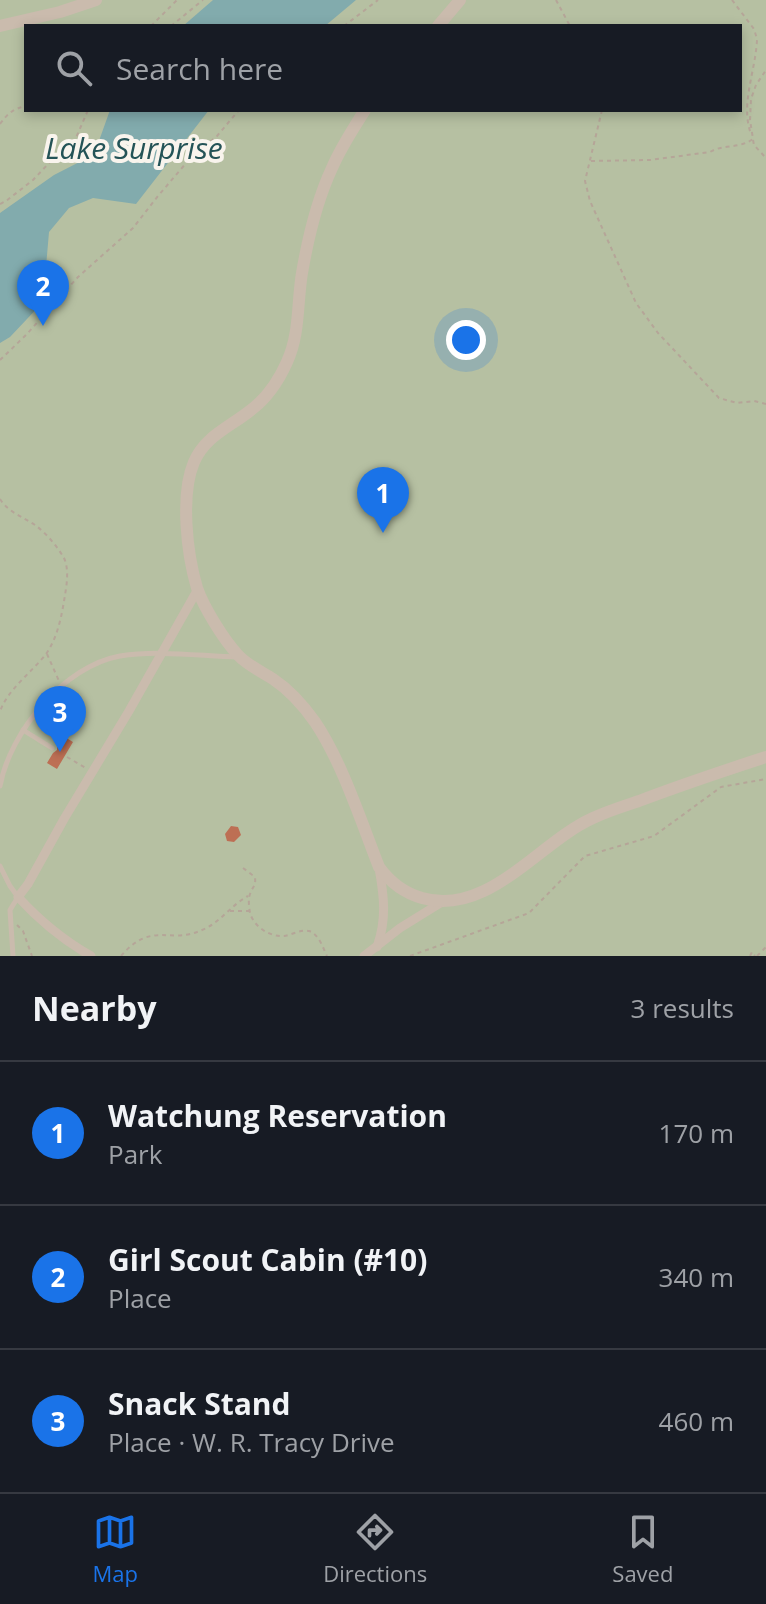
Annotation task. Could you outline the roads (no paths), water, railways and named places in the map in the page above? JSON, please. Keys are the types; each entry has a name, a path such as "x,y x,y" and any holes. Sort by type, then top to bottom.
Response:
{"street":[{"path":"0,26 96,0"},
{"path":"440,24 460,0"},
{"path":"364,112 331,170 318,207 303,269 296,331 288,361 264,398 204,445 193,465 187,491 187,520 198,589 210,615 239,657 301,702 325,738 350,793 379,867 384,895 384,916 377,947"},
{"path":"91,956 44,924 18,897 198,589"},
{"path":"364,956 400,928 442,902 468,897 495,885 553,842 592,818 766,757"},
{"path":"379,867 386,877 406,891 442,902"}],"lane":[{"path":"0,786 23,730 61,687 98,662 121,656 239,657"},
{"path":"23,730 52,748"},
{"path":"0,866 18,897 10,910 13,956"}],"water":[{"path":"213,0 356,0 327,24 185,24"},
{"name":"Lake Surprise","path":"109,112 207,112 136,204 93,198 69,208 49,232 43,302 10,337 0,343 0,213 54,175 97,153"}],"place":[{"name":"Girl Scout Cabin (#10)","path":"43,326"},
{"name":"Watchung Reservation","path":"383,533"},
{"name":"Snack Stand","path":"60,752"}]}
